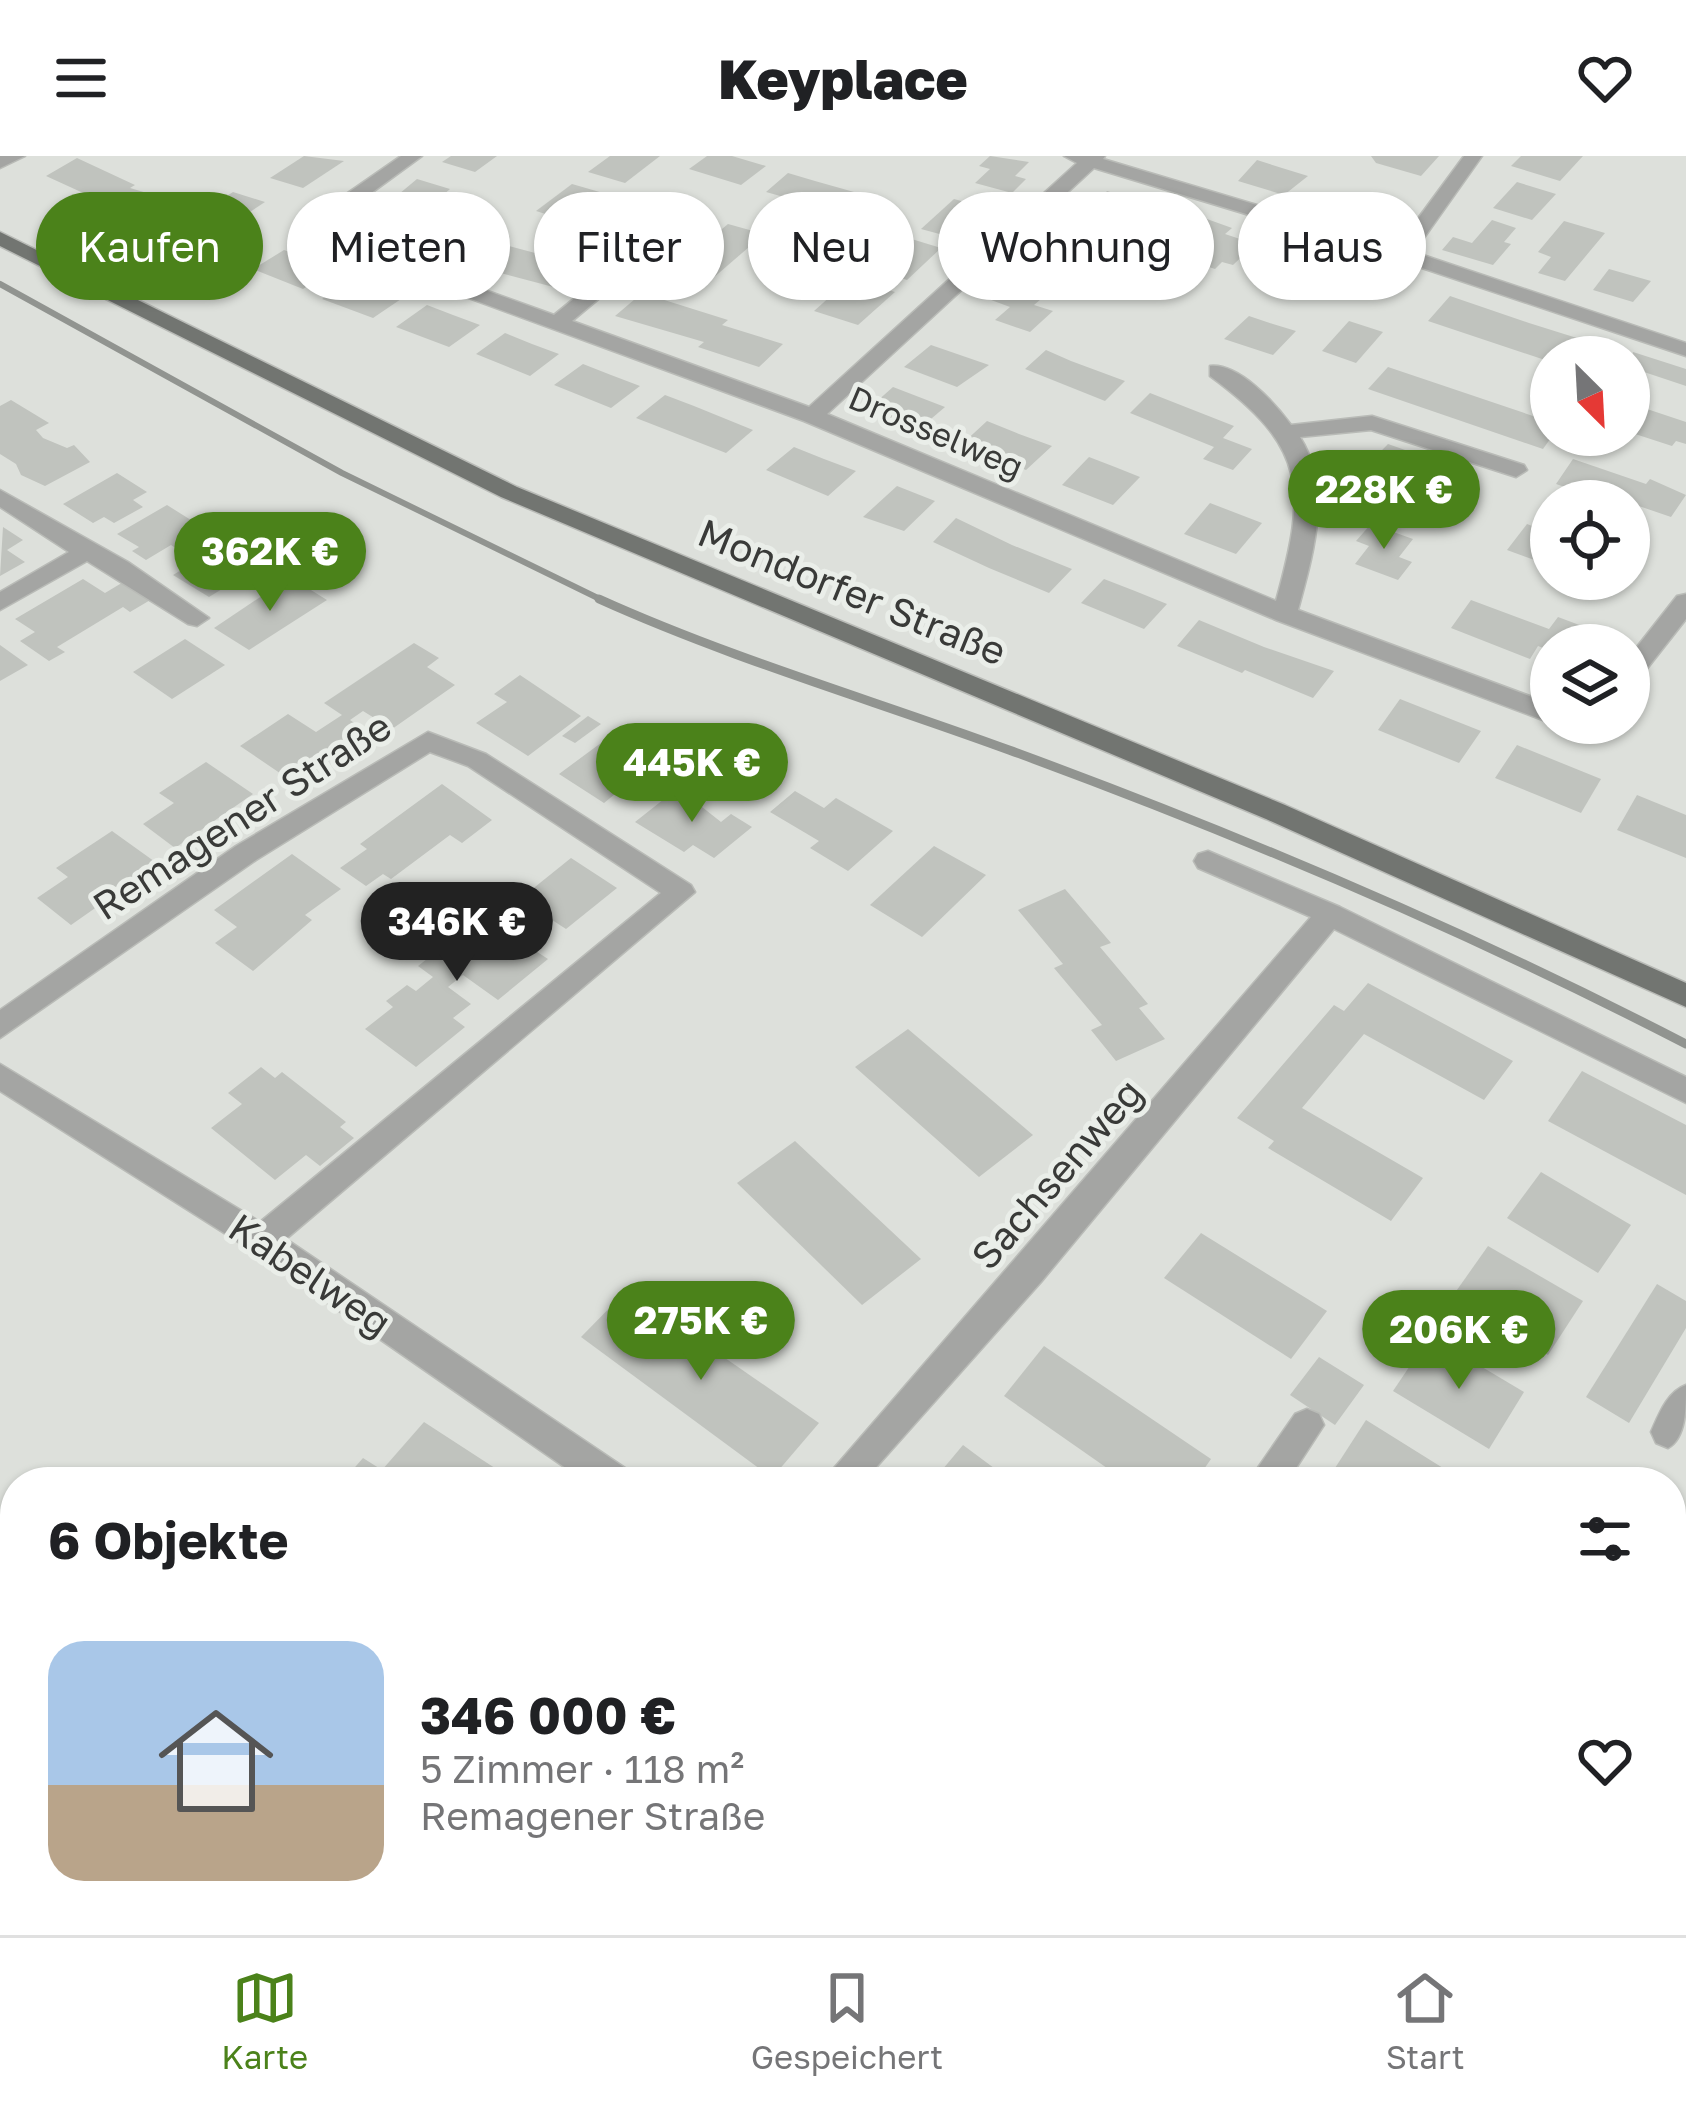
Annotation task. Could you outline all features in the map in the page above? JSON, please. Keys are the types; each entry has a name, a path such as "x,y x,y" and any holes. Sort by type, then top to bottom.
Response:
{"main road":[{"name":"Mondorfer Straße","path":"0,238 265,379 486,482 1405,864 1686,996"}],"street":[{"path":"0,162 16,156"},
{"name":"Drosselweg","path":"413,156 313,226 334,242 812,416 1285,614 1530,706"},
{"path":"1426,222 1473,156"},
{"path":"812,416 1087,158 1238,204"},
{"path":"1426,263 1686,350"},
{"path":"556,324 585,300"},
{"path":"1218,371 1256,395 1306,466 1307,535 1285,614"},
{"path":"1284,432 1372,423 1516,470"},
{"path":"0,497 197,618"},
{"path":"0,602 86,552"},
{"path":"1650,647 1686,602"},
{"name":"Remagener Straße","path":"0,1026 246,853 428,741 477,760 681,892 262,1240"},
{"path":"1208,861 1330,914 1686,1091"},
{"name":"Sachsenweg","path":"854,1467 1029,1272 1330,914"},
{"name":"Kabelweg","path":"0,1076 262,1240 593,1467"},
{"path":"1667,1432 1686,1401"},
{"path":"1277,1467 1307,1425"}],"building":[{"path":"304,156 344,161 303,188 270,178"},
{"path":"451,156 497,156 475,172 442,162"},
{"path":"610,156 660,156 625,183 588,172"},
{"path":"707,156 732,156 766,166 741,185 689,169"},
{"path":"990,156 1029,162 1015,176 1026,179 1013,192 975,183 990,169 979,166"},
{"path":"1371,156 1439,156 1421,176 1376,163"},
{"path":"1521,156 1583,156 1560,181 1511,166"},
{"path":"77,158 144,192 81,192 46,176"},
{"path":"1257,160 1308,176 1288,192 1238,181"},
{"path":"788,173 854,192 766,192"},
{"path":"417,179 450,189 447,192 401,192"},
{"path":"1517,182 1556,194 1532,220 1493,208"},
{"path":"572,184 600,192 561,192"},
{"path":"938,214 938,234 921,229"},
{"path":"1492,220 1516,228 1504,242 1511,244 1493,265 1442,250 1453,237 1472,243"},
{"path":"1564,221 1605,233 1565,281 1538,273 1551,257 1538,252"},
{"path":"1214,222 1232,228 1225,234 1238,238 1238,260 1233,265 1222,262 1215,269"},
{"path":"728,224 748,230 748,248 724,269 724,227"},
{"path":"914,240 938,251 914,273"},
{"path":"510,246 534,253 534,282 510,276"},
{"path":"287,251 287,283 263,273 263,263"},
{"path":"1609,269 1651,281 1633,302 1593,290"},
{"path":"1450,296 1570,336 1530,336 1530,355 1428,321"},
{"path":"325,300 400,300 373,318"},
{"path":"634,300 664,300 783,344 759,367 698,347 704,342 615,316"},
{"path":"826,300 886,300 858,325 814,311"},
{"path":"991,300 1040,300 1034,305 1053,311 1030,332 995,320 1010,307"},
{"path":"427,305 480,325 449,347 396,327"},
{"path":"1249,316 1296,331 1273,355 1224,339"},
{"path":"1349,321 1383,332 1356,363 1322,351"},
{"path":"505,333 559,354 530,376 476,354"},
{"path":"931,345 989,365 957,387 904,367"},
{"path":"1046,350 1125,381 1105,401 1025,369"},
{"path":"1650,357 1686,369 1686,386 1650,374"},
{"path":"583,364 640,386 611,408 554,385"},
{"path":"1388,367 1530,415 1530,445 1368,389"},
{"path":"893,387 945,407 918,430 866,411"},
{"path":"1150,393 1234,426 1223,438 1252,449 1233,470 1203,459 1214,447 1130,413"},
{"path":"665,395 753,430 726,453 636,418"},
{"path":"11,400 49,423 36,430 43,438 67,448 74,445 90,462 45,486 21,475 16,464 0,454 0,406"},
{"path":"1650,410 1686,422 1686,444 1676,441 1672,446 1650,439"},
{"path":"987,421 1052,446 1026,470 961,445"},
{"path":"1388,444 1428,458 1402,491 1397,489 1383,506 1342,491"},
{"path":"794,447 856,471 828,496 766,470"},
{"path":"1089,457 1140,477 1113,505 1062,485"},
{"path":"1573,459 1634,480 1559,480"},
{"path":"117,473 147,492 133,500 143,507 114,523 104,517 93,523 63,504"},
{"path":"1650,479 1686,495 1671,517 1650,510"},
{"path":"897,486 935,501 904,531 863,517"},
{"path":"1210,503 1262,523 1236,554 1184,534"},
{"path":"167,505 202,527 210,522 251,546 237,554 258,567 209,597 173,575 196,561 171,545 146,560 132,551 139,547 117,534"},
{"path":"956,518 1072,569 1049,593 933,542"},
{"path":"1371,524 1413,539 1399,557 1412,562 1398,580 1355,564 1369,546 1356,541"},
{"path":"1527,524 1530,525 1530,558 1507,550"},
{"path":"3,527 23,540 7,550 25,562 0,576"},
{"path":"290,577 327,600 249,650 214,628"},
{"path":"83,579 105,593 125,581 152,599 130,612 123,607 57,647 65,652 49,661 20,641 35,632 15,619"},
{"path":"1104,579 1167,604 1144,629 1081,603"},
{"path":"1471,600 1536,624 1530,624 1530,659 1451,628"},
{"path":"1199,620 1334,671 1313,698 1245,670 1242,673 1177,646"},
{"path":"185,639 225,665 172,699 133,672"},
{"path":"414,643 439,658 427,667 455,685 392,729 363,711 350,720 369,733 296,784 240,746 288,714 316,732 342,715 324,703"},
{"path":"0,645 28,665 0,681"},
{"path":"520,675 581,716 528,756 476,723 507,702 494,694"},
{"path":"1400,699 1481,731 1459,763 1378,730"},
{"path":"588,716 601,724 575,743 562,736"},
{"path":"605,740 650,767 660,759 676,769 637,799 621,789 604,803 559,774"},
{"path":"1517,745 1601,779 1581,813 1495,778"},
{"path":"206,762 253,794 175,848 143,824 174,803 159,793"},
{"path":"442,784 492,820 462,843 450,835 391,879 383,874 366,886 340,868 367,849 360,844"},
{"path":"678,788 721,822 731,814 752,827 714,858 693,845 684,852 635,822"},
{"path":"795,791 824,808 836,798 893,831 848,871 810,848 819,841 770,812"},
{"path":"1637,795 1686,815 1686,858 1617,830"},
{"path":"112,831 158,864 71,925 37,898 68,877 56,868"},
{"path":"934,846 986,875 922,937 870,905"},
{"path":"292,854 341,889 305,915 312,920 253,971 215,943 237,927 214,910"},
{"path":"571,858 617,888 566,929 520,899"},
{"path":"1065,889 1111,943 1100,947 1148,1004 1139,1008 1165,1039 1116,1061 1091,1030 1102,1025 1054,968 1063,964 1018,910"},
{"path":"497,904 536,930 522,942 548,959 498,1000 463,975 448,987 471,1004 453,1018 465,1027 416,1067 365,1029 393,1007 386,1001 407,985 416,991 433,977 418,966"},
{"path":"1368,983 1513,1061 1484,1100 1364,1034 1302,1108 1423,1178 1391,1221 1268,1148 1274,1141 1237,1118 1334,1005 1344,1011"},
{"path":"908,1029 1033,1135 979,1177 855,1067"},
{"path":"261,1067 275,1078 282,1072 346,1122 340,1127 354,1138 320,1166 306,1155 275,1180 211,1128 242,1104 228,1093"},
{"path":"1582,1071 1686,1125 1686,1195 1548,1121"},
{"path":"795,1141 921,1259 862,1305 737,1183"},
{"path":"1541,1172 1631,1225 1598,1273 1507,1218"},
{"path":"1201,1233 1327,1311 1291,1359 1164,1278"},
{"path":"1488,1246 1583,1301 1548,1355 1452,1297"},
{"path":"1657,1284 1686,1301 1686,1328 1629,1423 1586,1397"},
{"path":"627,1290 819,1423 781,1467 757,1467 581,1337"},
{"path":"1430,1336 1524,1392 1489,1449 1393,1391"},
{"path":"1044,1346 1211,1459 1205,1467 1106,1467 1004,1396"},
{"path":"1319,1357 1364,1385 1335,1425 1290,1395"},
{"path":"1366,1420 1441,1467 1336,1467"},
{"path":"424,1422 493,1467 385,1467"},
{"path":"963,1445 993,1467 945,1467"},
{"path":"363,1458 377,1467 355,1467"}],"railway":[{"path":"0,284 342,473 605,601"},
{"path":"599,599 605,601"},
{"path":"605,601 700,641 1182,816 1437,924 1686,1044"}]}
